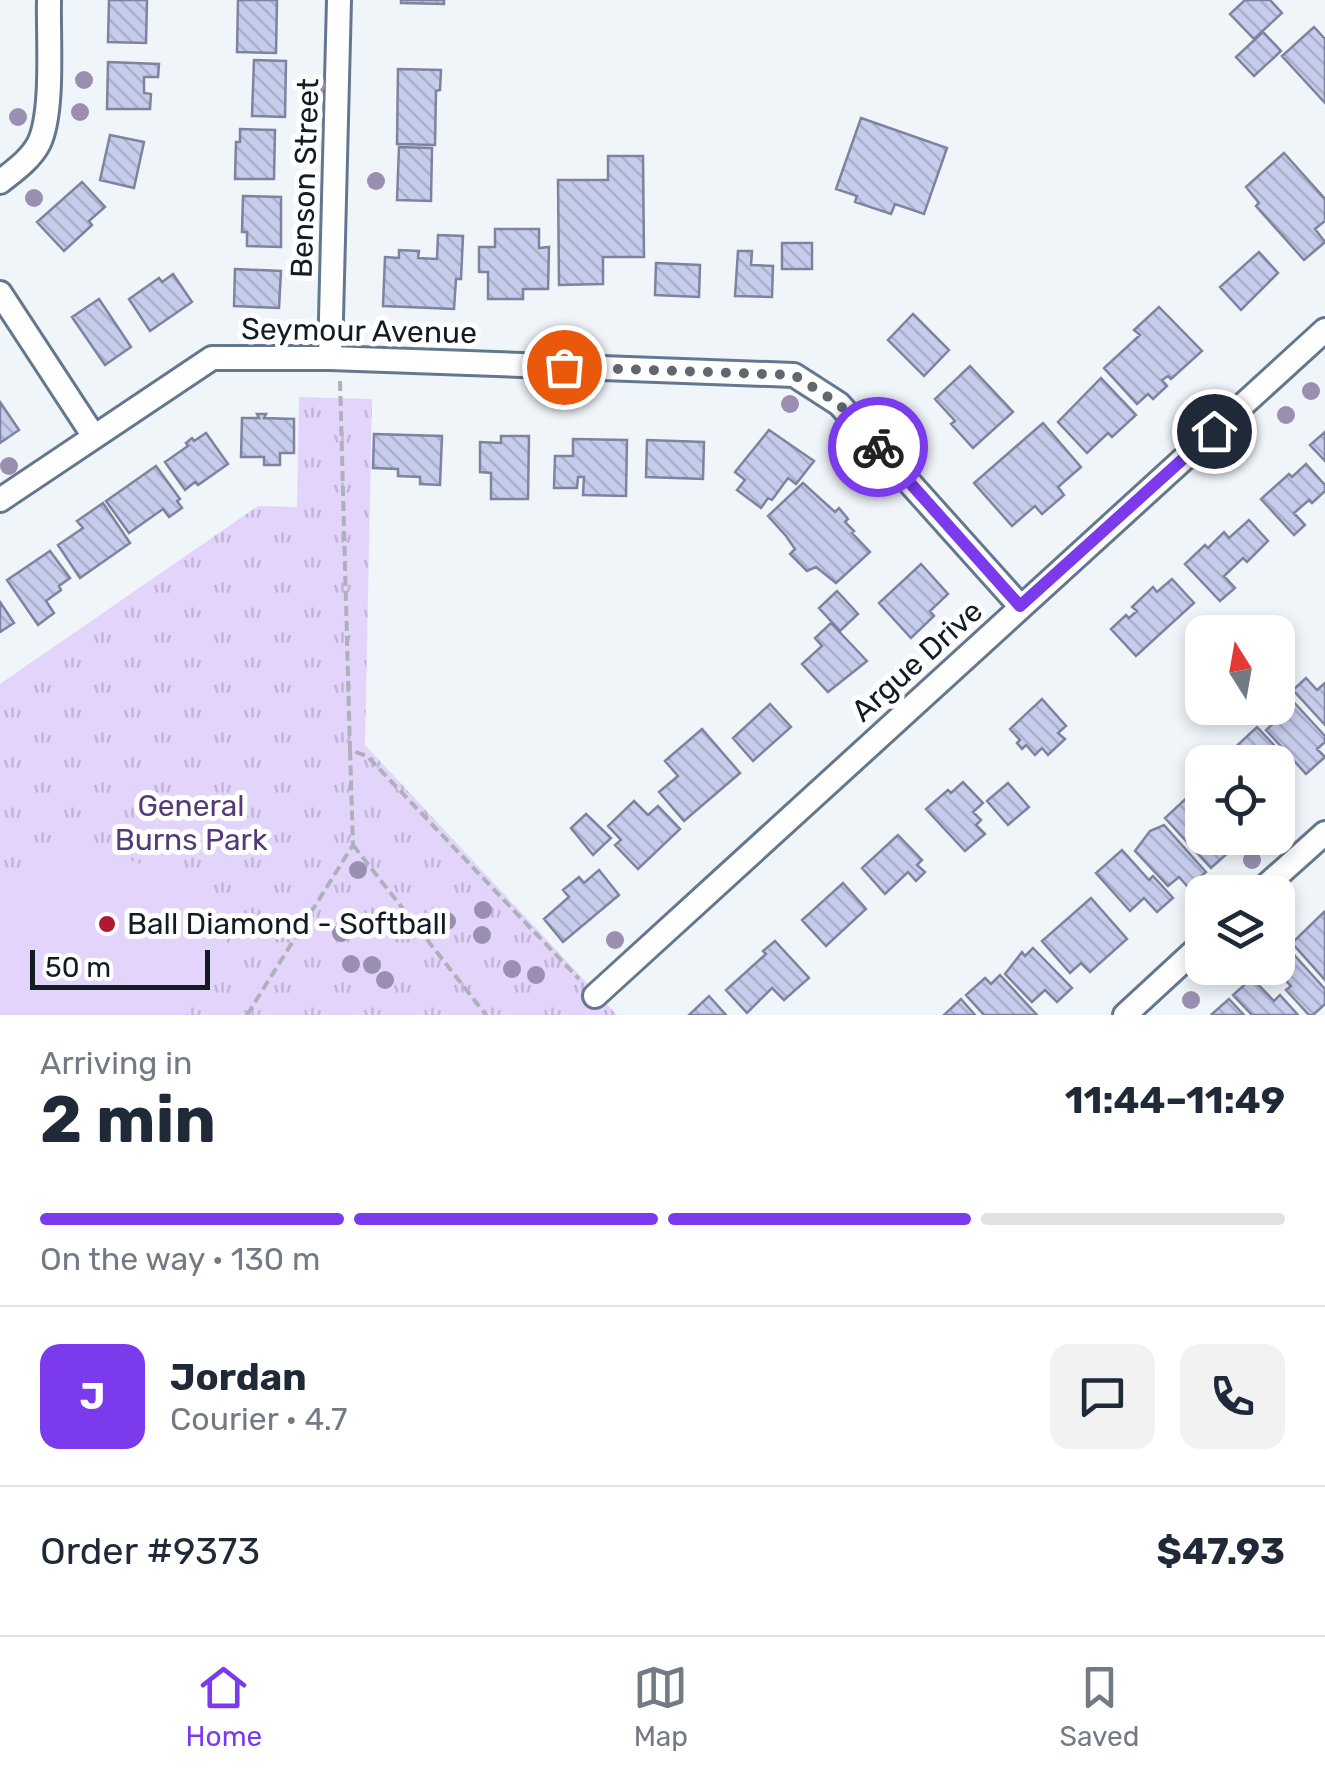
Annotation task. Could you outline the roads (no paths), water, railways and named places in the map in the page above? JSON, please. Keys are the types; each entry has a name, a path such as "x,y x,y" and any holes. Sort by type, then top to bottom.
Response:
{"street":[{"path":"0,182 38,144 46,119 49,0"},
{"name":"Benson Street","path":"330,358 339,0"},
{"path":"0,293 94,435"},
{"name":"Argue Drive","path":"595,996 1325,330"},
{"name":"Seymour Avenue","path":"0,500 212,358 330,358 794,375 839,404 1020,606"},
{"path":"1278,875 1325,833"},
{"path":"1125,1015 1185,960"}],"place":[{"name":"Ball Diamond - Softball","path":"107,924"}],"park label":[{"name":"General Burns Park","path":"191,823"}]}
